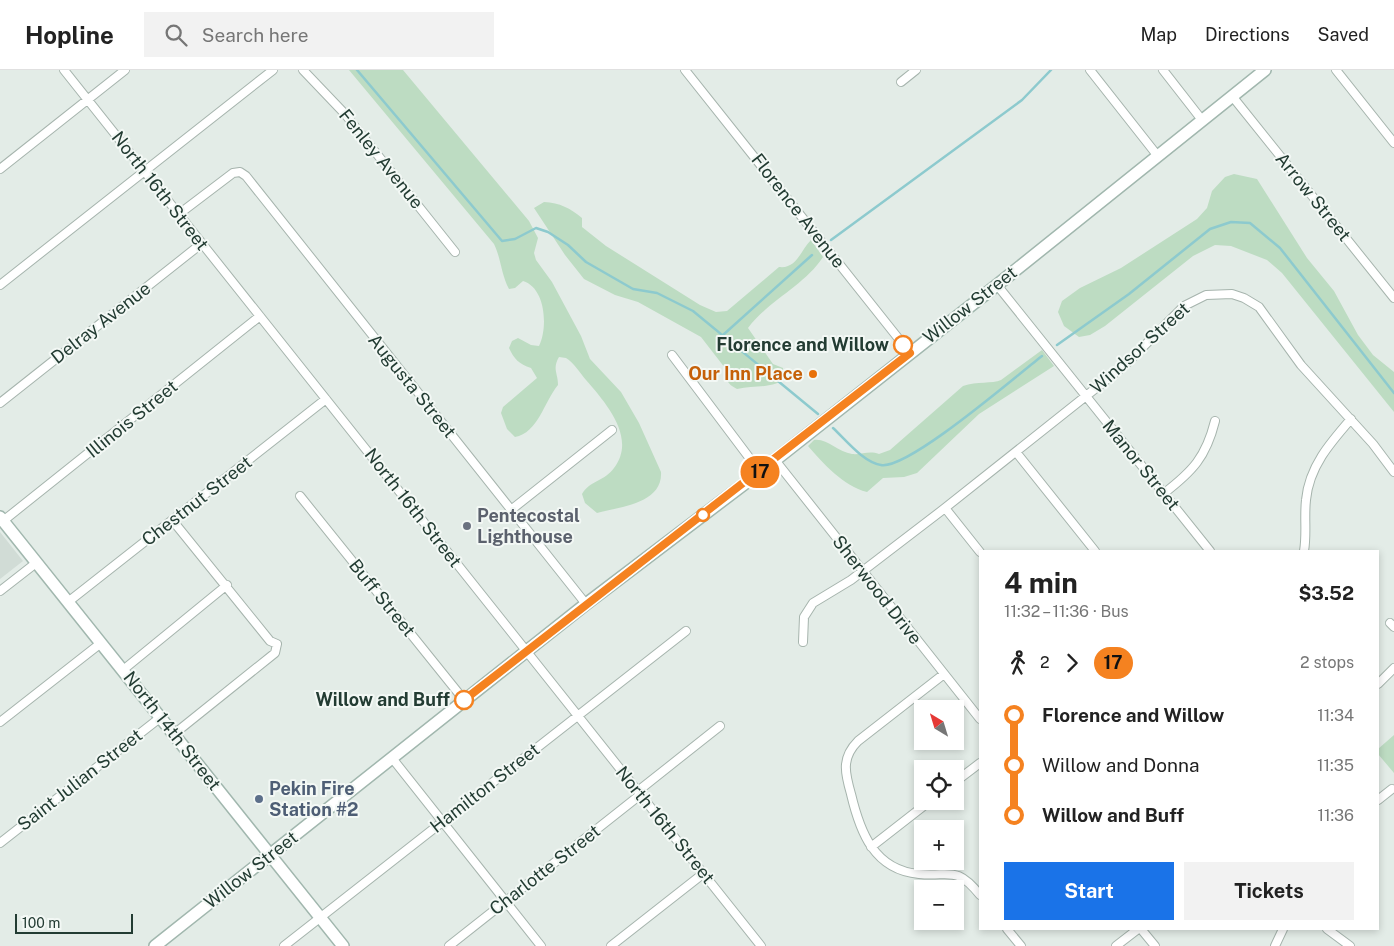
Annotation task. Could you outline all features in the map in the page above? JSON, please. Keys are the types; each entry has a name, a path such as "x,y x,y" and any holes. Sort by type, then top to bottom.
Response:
{"street":[{"name":"North 16th Street","path":"64,70 761,946"},
{"path":"0,169 125,70"},
{"path":"0,285 273,70"},
{"name":"Fenley Avenue","path":"303,70 341,108 455,252"},
{"name":"Florence Avenue","path":"685,70 910,353"},
{"path":"901,82 916,70"},
{"path":"1090,70 1157,155"},
{"path":"1163,70 1202,120"},
{"name":"Willow Street","path":"155,946 526,651 760,472 997,285 1265,70"},
{"path":"1336,70 1394,143"},
{"name":"Arrow Street","path":"1232,96 1394,298"},
{"name":"Augusta Street","path":"179,214 236,171 246,176 586,604"},
{"name":"Delray Avenue","path":"0,403 202,244"},
{"name":"Manor Street","path":"997,285 1209,550"},
{"name":"Windsor Street","path":"803,642 804,617 810,606 863,571 945,508 1139,354 1188,304 1206,295 1225,293 1244,298 1263,311 1301,365 1373,444 1394,472"},
{"name":"Illinois Street","path":"2,519 260,316"},
{"path":"672,355 760,472"},
{"name":"Chestnut Street","path":"68,602 173,521 326,398"},
{"path":"1304,550 1306,499 1309,483 1323,452 1351,419"},
{"path":"1164,494 1191,471 1204,454 1215,420"},
{"path":"511,510 612,430"},
{"path":"1016,452 1094,550"},
{"name":"Sherwood Drive","path":"775,460 979,718"},
{"name":"Buff Street","path":"300,496 464,700"},
{"path":"945,508 979,551"},
{"name":"North 14th Street","path":"2,519 343,946"},
{"path":"173,521 227,585 270,641 277,644 275,653 174,734"},
{"path":"0,591 36,563"},
{"path":"123,670 227,585"},
{"name":"Hamilton Street","path":"284,946 686,631"},
{"path":"0,722 102,643"},
{"path":"1379,683 1394,668"},
{"path":"944,674 858,741 847,756 845,770 859,824 871,847 881,860 893,867 919,874 952,874 966,880 979,894"},
{"name":"Saint Julian Street","path":"0,843 161,717"},
{"name":"Charlotte Street","path":"449,946 720,726"},
{"path":"392,758 541,946"},
{"path":"964,775 979,764"},
{"path":"1379,799 1392,789"},
{"path":"871,847 918,810"},
{"path":"611,946 704,873"},
{"path":"1008,930 1021,946"},
{"path":"1116,946 1139,930"},
{"path":"1141,930 1155,946"},
{"path":"1276,946 1284,930"},
{"path":"1328,930 1350,946"}],"shaded area":[{"path":"0,532 23,561 0,579"}],"green space":[{"path":"349,70 403,70 529,221 538,238 534,253 536,260 552,282 581,336 590,359 621,392 639,423 661,472 660,483 655,491 647,497 627,506 597,513 585,503 582,494 585,490 606,476 614,468 620,457 621,433 610,410 602,399 577,368 566,358 559,357 557,361 558,385 535,423 529,430 515,437 507,429 501,413 503,407 537,378 531,368 523,365 515,358 509,348 512,341 518,338 531,345 539,346 544,329 541,300 531,285 523,281 515,288 509,289 494,244"},
{"path":"1234,174 1257,179 1307,258 1334,291 1358,335 1373,355 1394,372 1394,412 1282,273 1267,260 1231,246 1215,245 1193,256 1105,326 1090,335 1079,337 1064,326 1058,312 1062,301 1080,288 1121,268 1197,219 1207,208 1212,191 1225,177"},
{"path":"544,202 560,205 573,211 582,218 582,227 606,246 700,305 716,312 727,311 779,267 785,267 794,262 811,240 823,257 806,276 766,309 748,328 773,364 783,368 783,380 767,386 737,389 729,383 726,378 725,368 701,337 638,302 615,295 584,279 565,255 534,208"},
{"path":"1042,350 1054,366 979,414 917,473 904,477 883,478 867,492 842,480 808,446 814,440 819,440 852,454 872,452 879,454 890,450 963,386 1001,380"},
{"path":"1394,735 1394,773 1379,755 1379,748"}],"waterway":[{"path":"357,70 502,241 515,239 536,228 548,232 568,245 586,262 633,289 657,293 693,311 818,414"},
{"path":"831,240 1022,100 1051,70"},
{"path":"1057,345 1129,294 1210,229 1231,222 1250,223 1280,248 1394,393"},
{"path":"723,335 812,255"},
{"path":"833,428 868,460 881,465 895,463 914,453 962,420 1042,356"}],"bus line":[{"name":"17","path":"464,700 775,460 910,353 903,345"}],"place":[{"name":"Florence and Willow","path":"903,345"},
{"name":"Our Inn Place","path":"813,374"},
{"name":"Pentecostal Lighthouse","path":"467,526"},
{"name":"Willow and Buff","path":"464,700"},
{"name":"Pekin Fire Station #2","path":"259,799"}]}
